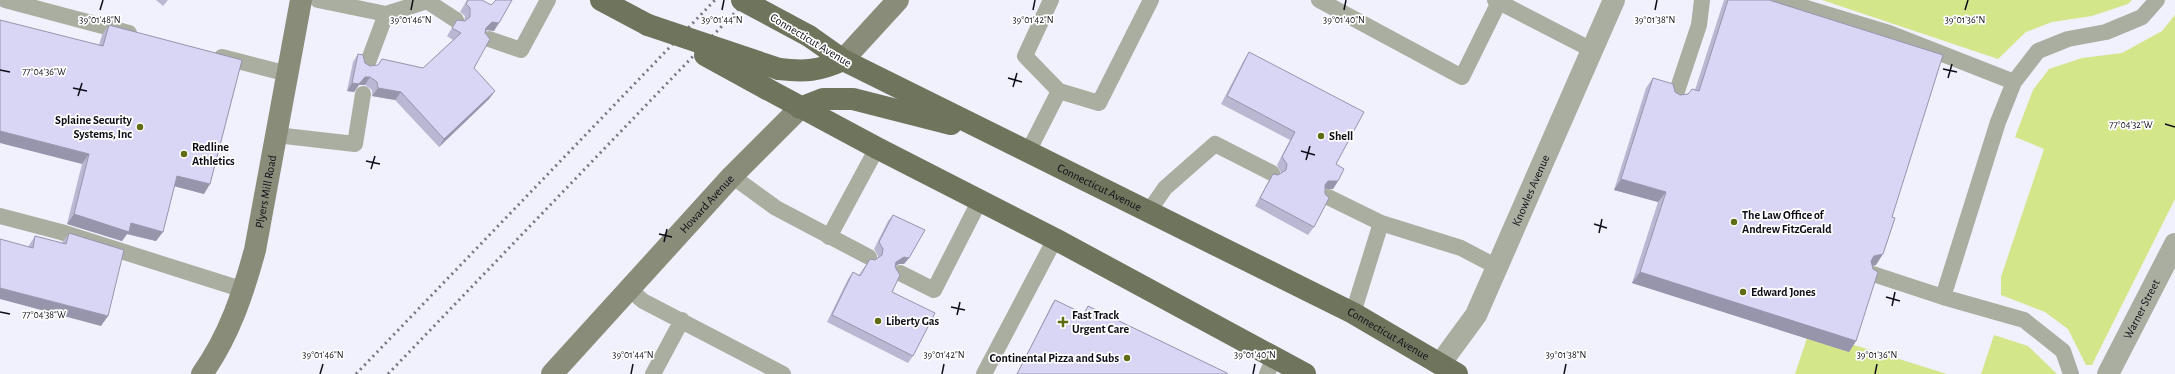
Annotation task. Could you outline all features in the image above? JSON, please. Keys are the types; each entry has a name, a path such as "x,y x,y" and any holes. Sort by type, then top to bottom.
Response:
{"main road":[{"name":"Connecticut Avenue","path":"742,0 809,36 843,60 1353,313 1444,371"},
{"path":"606,3 767,88 800,108 1055,239 1271,366 1305,374"},
{"path":"648,25 779,69 802,72 824,69 843,60"},
{"path":"800,108 823,99 853,99 991,134"}],"street":[{"name":"Plyers Mill Road","path":"202,374 231,325 244,290 255,250 301,0"},
{"path":"843,60 898,0"},
{"name":"Knowles Avenue","path":"1444,371 1476,315 1614,0"},
{"name":"Howard Avenue","path":"552,374 732,176 800,108"},
{"name":"Warner Street","path":"2108,374 2175,244"}],"lane":[{"path":"5,0 142,36"},
{"path":"318,0 386,14 427,0 456,20"},
{"path":"489,39 522,50 548,0"},
{"path":"1051,0 1025,56 1059,92 1099,103 1151,0"},
{"path":"1319,0 1462,77 1497,1 1592,50"},
{"path":"1675,97 1699,25 1702,0"},
{"path":"1780,0 1889,33 2014,82"},
{"path":"1943,297 1998,122 2014,82 2038,51 2068,39 2106,32 2142,17 2157,0"},
{"path":"367,65 386,14"},
{"path":"204,52 288,74"},
{"path":"1028,152 1059,92"},
{"path":"276,135 355,144 363,94"},
{"path":"1149,211 1165,188 1215,144 1272,174"},
{"path":"829,237 877,148"},
{"path":"732,176 776,208 869,257"},
{"path":"1328,197 1381,223 1461,248 1496,267"},
{"path":"900,273 934,290 980,200"},
{"path":"0,216 61,232 244,290"},
{"path":"1353,313 1381,223"},
{"path":"984,374 1055,239"},
{"path":"1873,274 1943,297 2024,320 2063,351 2071,374"},
{"path":"629,289 643,301 784,374"},
{"path":"653,374 682,320"}],"green space":[{"path":"1822,0 2132,0 2128,4 2092,16 2052,22 2026,32 1998,59"},
{"path":"2175,15 2175,199 2092,365 2086,365 2068,329 2045,312 2001,295 2001,277 2044,149 2015,137 2033,90 2049,69 2082,58 2122,53 2162,31"},
{"path":"1994,335 2028,346 2057,374 1981,374"},
{"path":"1807,338 1851,344 1947,374 1795,374"}],"building":[{"path":"468,0 482,0 491,5 496,0 512,0 499,23 492,22 486,28 485,33 490,39 474,68 495,91 444,139 401,92 378,88 377,82 370,77 365,77 359,84 352,83 358,54 363,55 365,63 370,66 378,65 382,59 423,68 461,33 452,28 457,20 465,21 470,17 470,8 466,4"},
{"path":"1728,0 1769,0 1943,55 1892,217 1895,218 1883,254 1874,256 1871,261 1873,269 1878,272 1856,341 1640,272 1666,192 1621,179 1653,78 1673,84 1675,92 1680,95 1688,94 1692,89 1699,91"},
{"path":"0,20 103,46 109,25 242,60 210,184 177,176 163,232 131,223 129,232 74,214 89,154 0,131"},
{"path":"1249,52 1364,112 1336,164 1344,169 1338,181 1328,181 1325,185 1325,194 1329,198 1314,227 1260,198 1273,174 1278,175 1286,170 1287,164 1282,157 1295,132 1227,96"},
{"path":"893,215 925,230 909,258 904,257 896,262 895,267 900,275 892,292 935,313 913,356 832,315 853,272 860,276 870,259 875,260 882,255 883,249 879,242"},
{"path":"69,233 124,250 108,316 0,288 0,239 33,248 35,236 66,244"},
{"path":"1055,300 1084,314 1088,306 1228,374 1017,374"}],"railway":[{"path":"356,374 715,0"},
{"path":"388,374 747,0"}],"place":[{"name":"Splaine Security Systems, Inc","path":"140,127"},
{"name":"Shell","path":"1321,136"},
{"name":"Redline Athletics","path":"184,154"},
{"name":"The Law Office of Andrew FitzGerald","path":"1734,222"},
{"name":"Edward Jones","path":"1743,292"},
{"name":"Liberty Gas","path":"878,321"},
{"name":"Fast Track Urgent Care","path":"1063,322"},
{"name":"Continental Pizza and Subs","path":"1127,358"}]}
